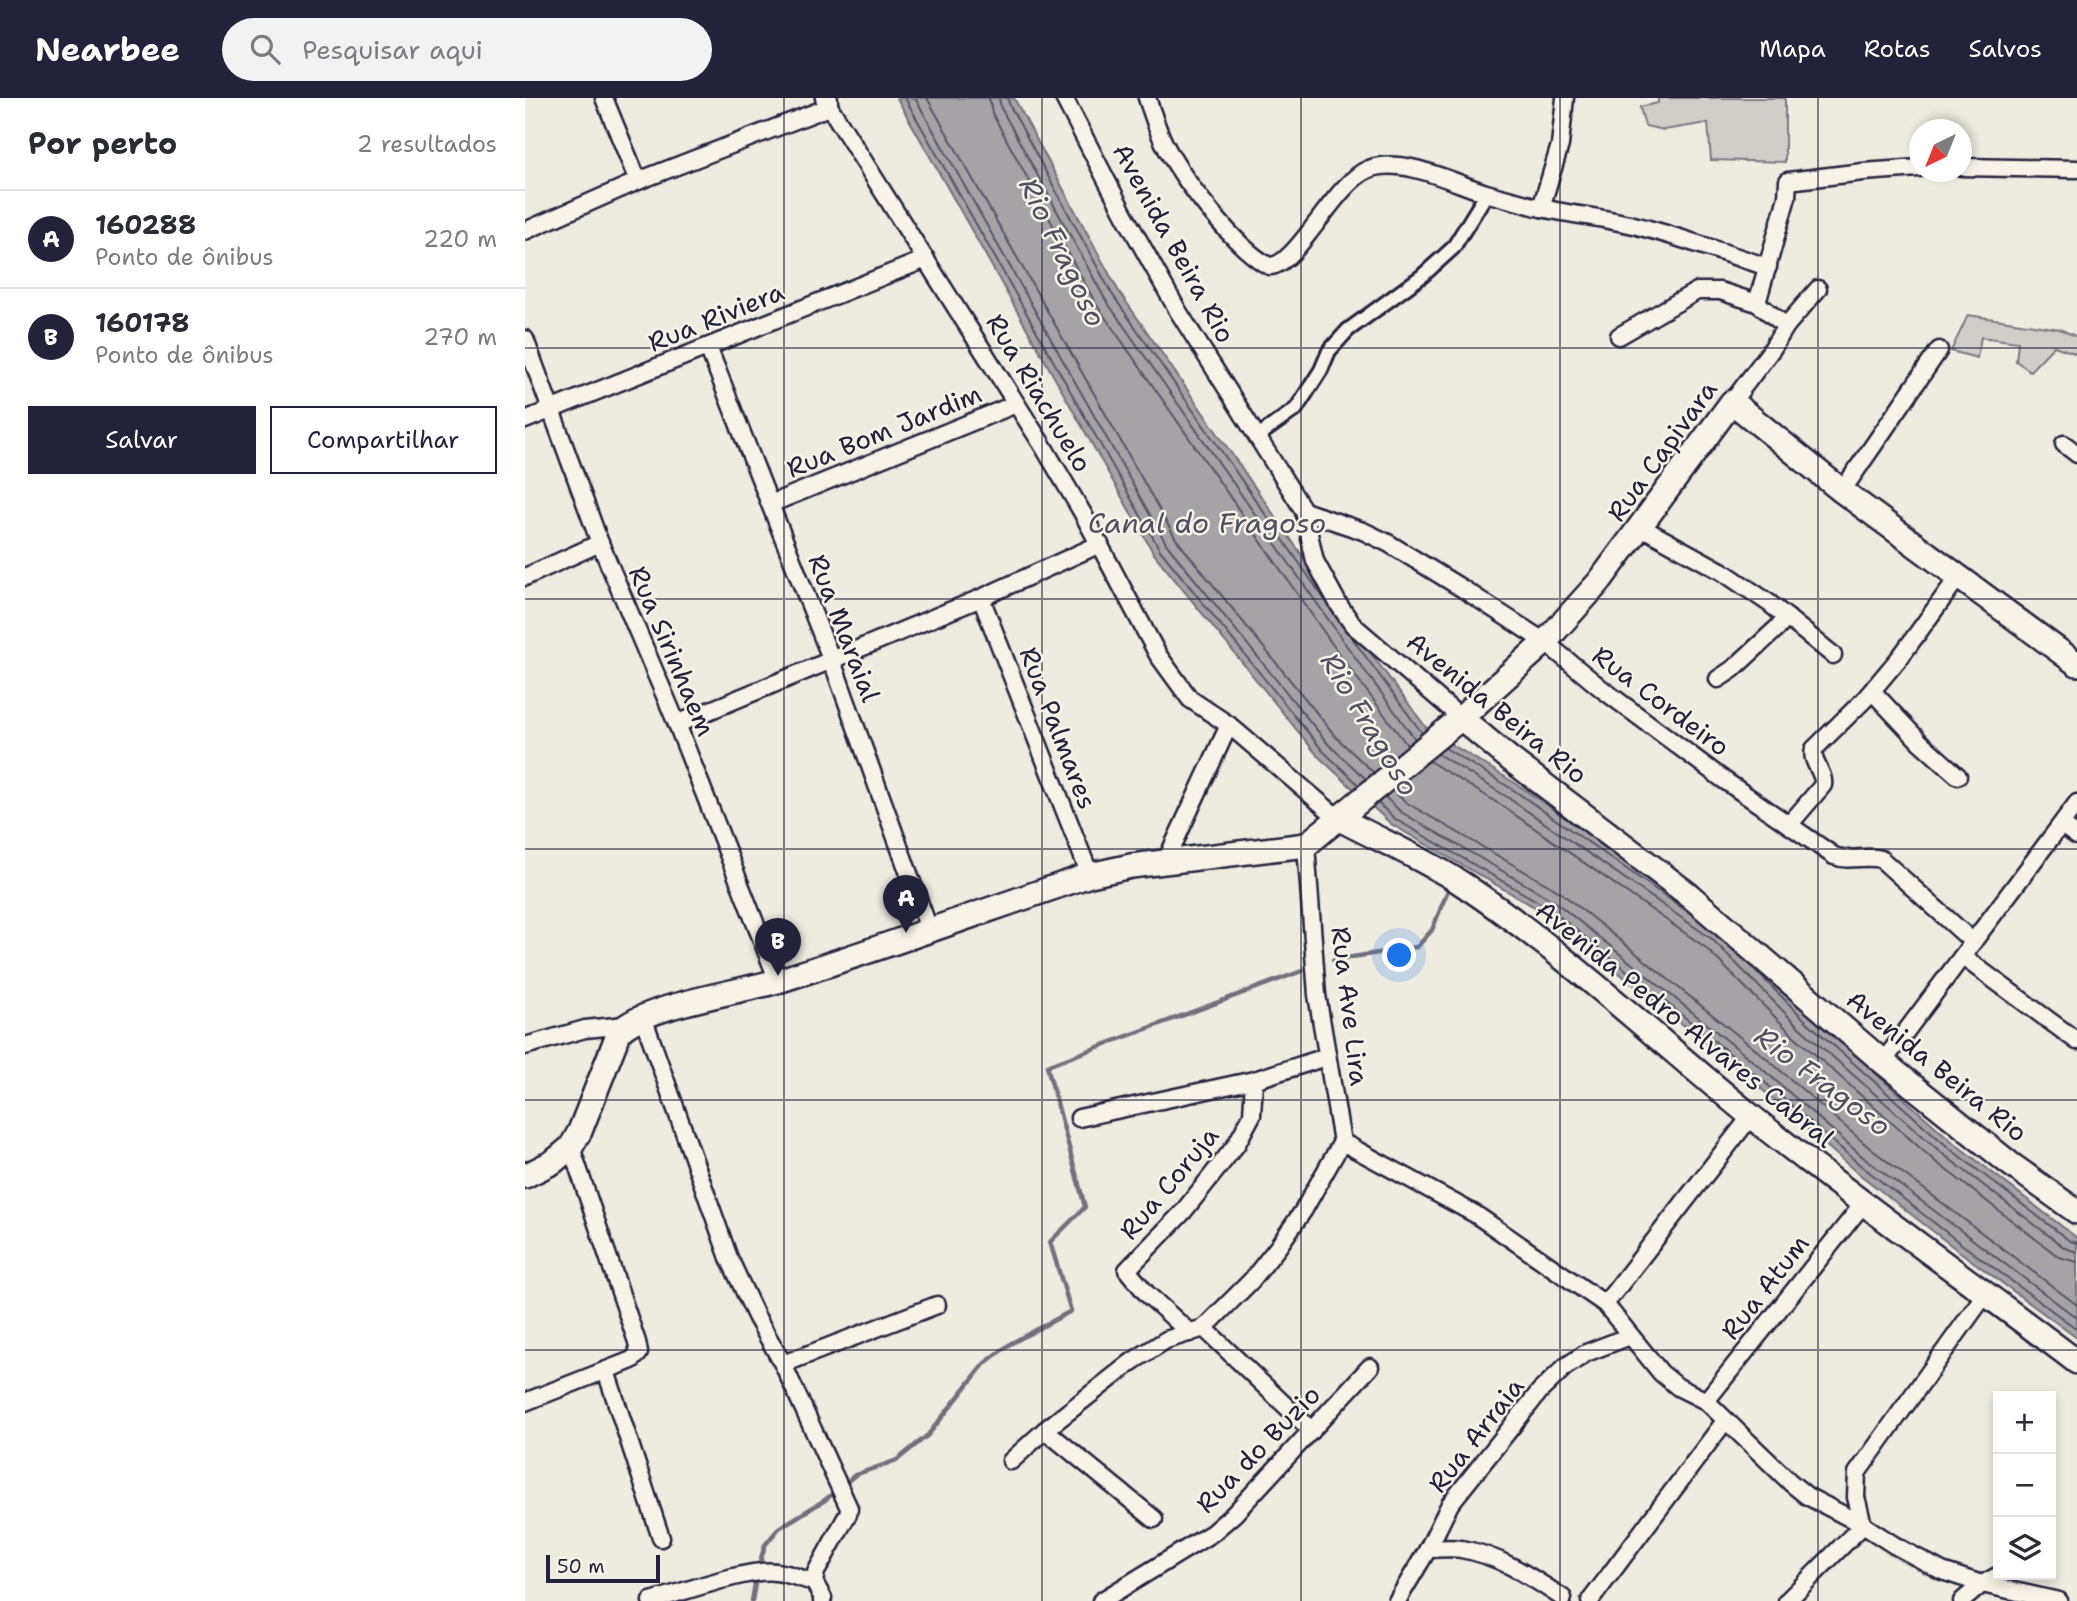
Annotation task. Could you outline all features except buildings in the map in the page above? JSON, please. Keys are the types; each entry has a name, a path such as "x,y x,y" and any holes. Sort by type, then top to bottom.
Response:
{"main road":[{"path":"1733,402 1842,491 2077,664"},
{"name":"Rua Capivara","path":"1453,724 1545,642 1586,597 1733,402"},
{"path":"525,1176 552,1162 571,1147 580,1131 619,1032 635,1021 712,996 778,981 1090,875 1131,866 1305,845 1453,724"},
{"name":"Avenida Beira Rio","path":"1453,724 1510,759 1689,895 1883,1062 2009,1163 2074,1202"},
{"name":"Avenida Pedro Alvares Cabral","path":"1342,814 1462,883 1534,935 1613,998 1751,1116 1863,1204 2077,1362"}],"street":[{"path":"604,98 638,181"},
{"name":"Avenida Beira Rio","path":"1064,98 1154,269 1211,367 1304,511 1314,561 1353,625 1453,724"},
{"path":"1147,98 1159,132 1175,162 1228,230 1249,253 1266,265 1275,267 1286,260 1343,188 1361,173 1378,166 1391,165 1541,208 1641,227 1768,267"},
{"path":"1541,208 1560,145 1565,98"},
{"path":"525,231 828,101"},
{"name":"Rua Riachuelo","path":"828,101 1043,446 1100,544 1158,655 1190,699 1229,725 1342,814"},
{"path":"1972,167 2077,169"},
{"path":"1757,303 1787,197 1788,181 1909,169"},
{"path":"1258,436 1296,409 1321,370 1329,351 1348,330 1422,276 1453,248 1487,193"},
{"name":"Rua Riviera","path":"525,420 926,259"},
{"name":"Rua Capivara","path":"1733,402 1786,326 1818,289"},
{"path":"1619,336 1697,291 1720,291 1757,303 1786,326"},
{"name":"Rua Sirinhaem","path":"525,339 600,543 677,724 778,981"},
{"name":"Rua Maraial","path":"708,347 832,661 929,929"},
{"path":"1842,491 1939,351"},
{"name":"Rua Bom Jardim","path":"770,504 1016,404"},
{"name":"Rua Cordeiro","path":"1304,511 1363,531 1388,543 1545,642 1677,745 1834,856 1843,859 1881,859 1973,942"},
{"path":"1641,527 1723,572 1833,655"},
{"path":"525,577 600,543"},
{"path":"677,724 981,598 1100,544"},
{"path":"1789,825 1823,785 1823,778 1812,756 1814,749 1872,691 1959,576"},
{"name":"Rua Palmares","path":"981,598 1090,875"},
{"path":"1718,678 1733,669 1787,618"},
{"path":"1872,691 1920,742 1958,776"},
{"path":"1165,863 1229,725"},
{"path":"1883,1062 2077,803"},
{"path":"2062,825 2077,836"},
{"name":"Rua Ave Lira","path":"1305,845 1314,966 1326,1057 1342,1142"},
{"path":"1963,957 2077,1041"},
{"path":"525,1046 585,1029 635,1021 729,1258 756,1316 783,1364 845,1498 848,1514 816,1572 814,1582"},
{"path":"1079,1118 1254,1080 1326,1057"},
{"name":"Rua Coruja","path":"1198,1330 1147,1294 1127,1270 1182,1212 1236,1145 1252,1115 1254,1080"},
{"path":"1605,1304 1751,1116"},
{"path":"1011,1461 1045,1430 1133,1361 1166,1340 1198,1330 1251,1280 1303,1211 1342,1142 1475,1214 1605,1304 1652,1364 1670,1381 1706,1401 1800,1491 1942,1571 1982,1584 2059,1601"},
{"path":"525,1402 632,1360 639,1353 571,1147"},
{"name":"Rua Atum","path":"1706,1401 1863,1204"},
{"path":"1863,1525 1856,1497 1857,1473 1986,1293"},
{"path":"783,1364 937,1306"},
{"path":"1198,1330 1312,1431"},
{"name":"Rua Arraia","path":"1397,1601 1428,1549 1450,1504 1540,1391 1565,1367 1586,1353 1630,1336"},
{"name":"Rua do Buzio","path":"1101,1601 1212,1533 1234,1514 1370,1367"},
{"path":"606,1371 661,1538"},
{"path":"1428,1549 1458,1548 1485,1555 1527,1574 1562,1599 1570,1593 1589,1601 1725,1421"},
{"path":"1045,1430 1154,1519"},
{"path":"1787,1601 1863,1525"},
{"path":"651,1601 737,1577 774,1571 814,1582 826,1600"},
{"path":"1962,1601 1993,1578"}],"shaded area":[{"path":"1658,98 1785,98 1785,162 1711,160 1708,123 1664,130 1645,126 1640,107 1658,103"},
{"path":"1968,315 2060,329 2077,337 2077,354 2054,346 2030,371 2016,361 2018,342 1981,337 1977,358 1951,351"}],"water":[{"name":"Canal do Fragoso","path":"897,98 1014,98 1118,290 1358,636 1428,730 1515,783 1722,926 1811,1016 1954,1143 2077,1238 2077,1338 1854,1170 1749,1078 1545,913 1391,824 1318,756 1154,554"}],"waterway":[{"path":"1333,960 1417,947 1432,930 1448,890"},
{"path":"758,1569 765,1545 779,1528 825,1500 855,1475 897,1460 928,1435 985,1363 1010,1344 1071,1311 1050,1242 1085,1207 1047,1066 1302,971"},
{"path":"752,1601 756,1578"}],"place":[{"name":"160288","path":"906,933"},
{"name":"160178","path":"778,976"}],"water label":[{"name":"Rio Fragoso","path":"1063,252"},
{"name":"Rio Fragoso","path":"1370,724"},
{"name":"Rio Fragoso","path":"1823,1081"}]}
